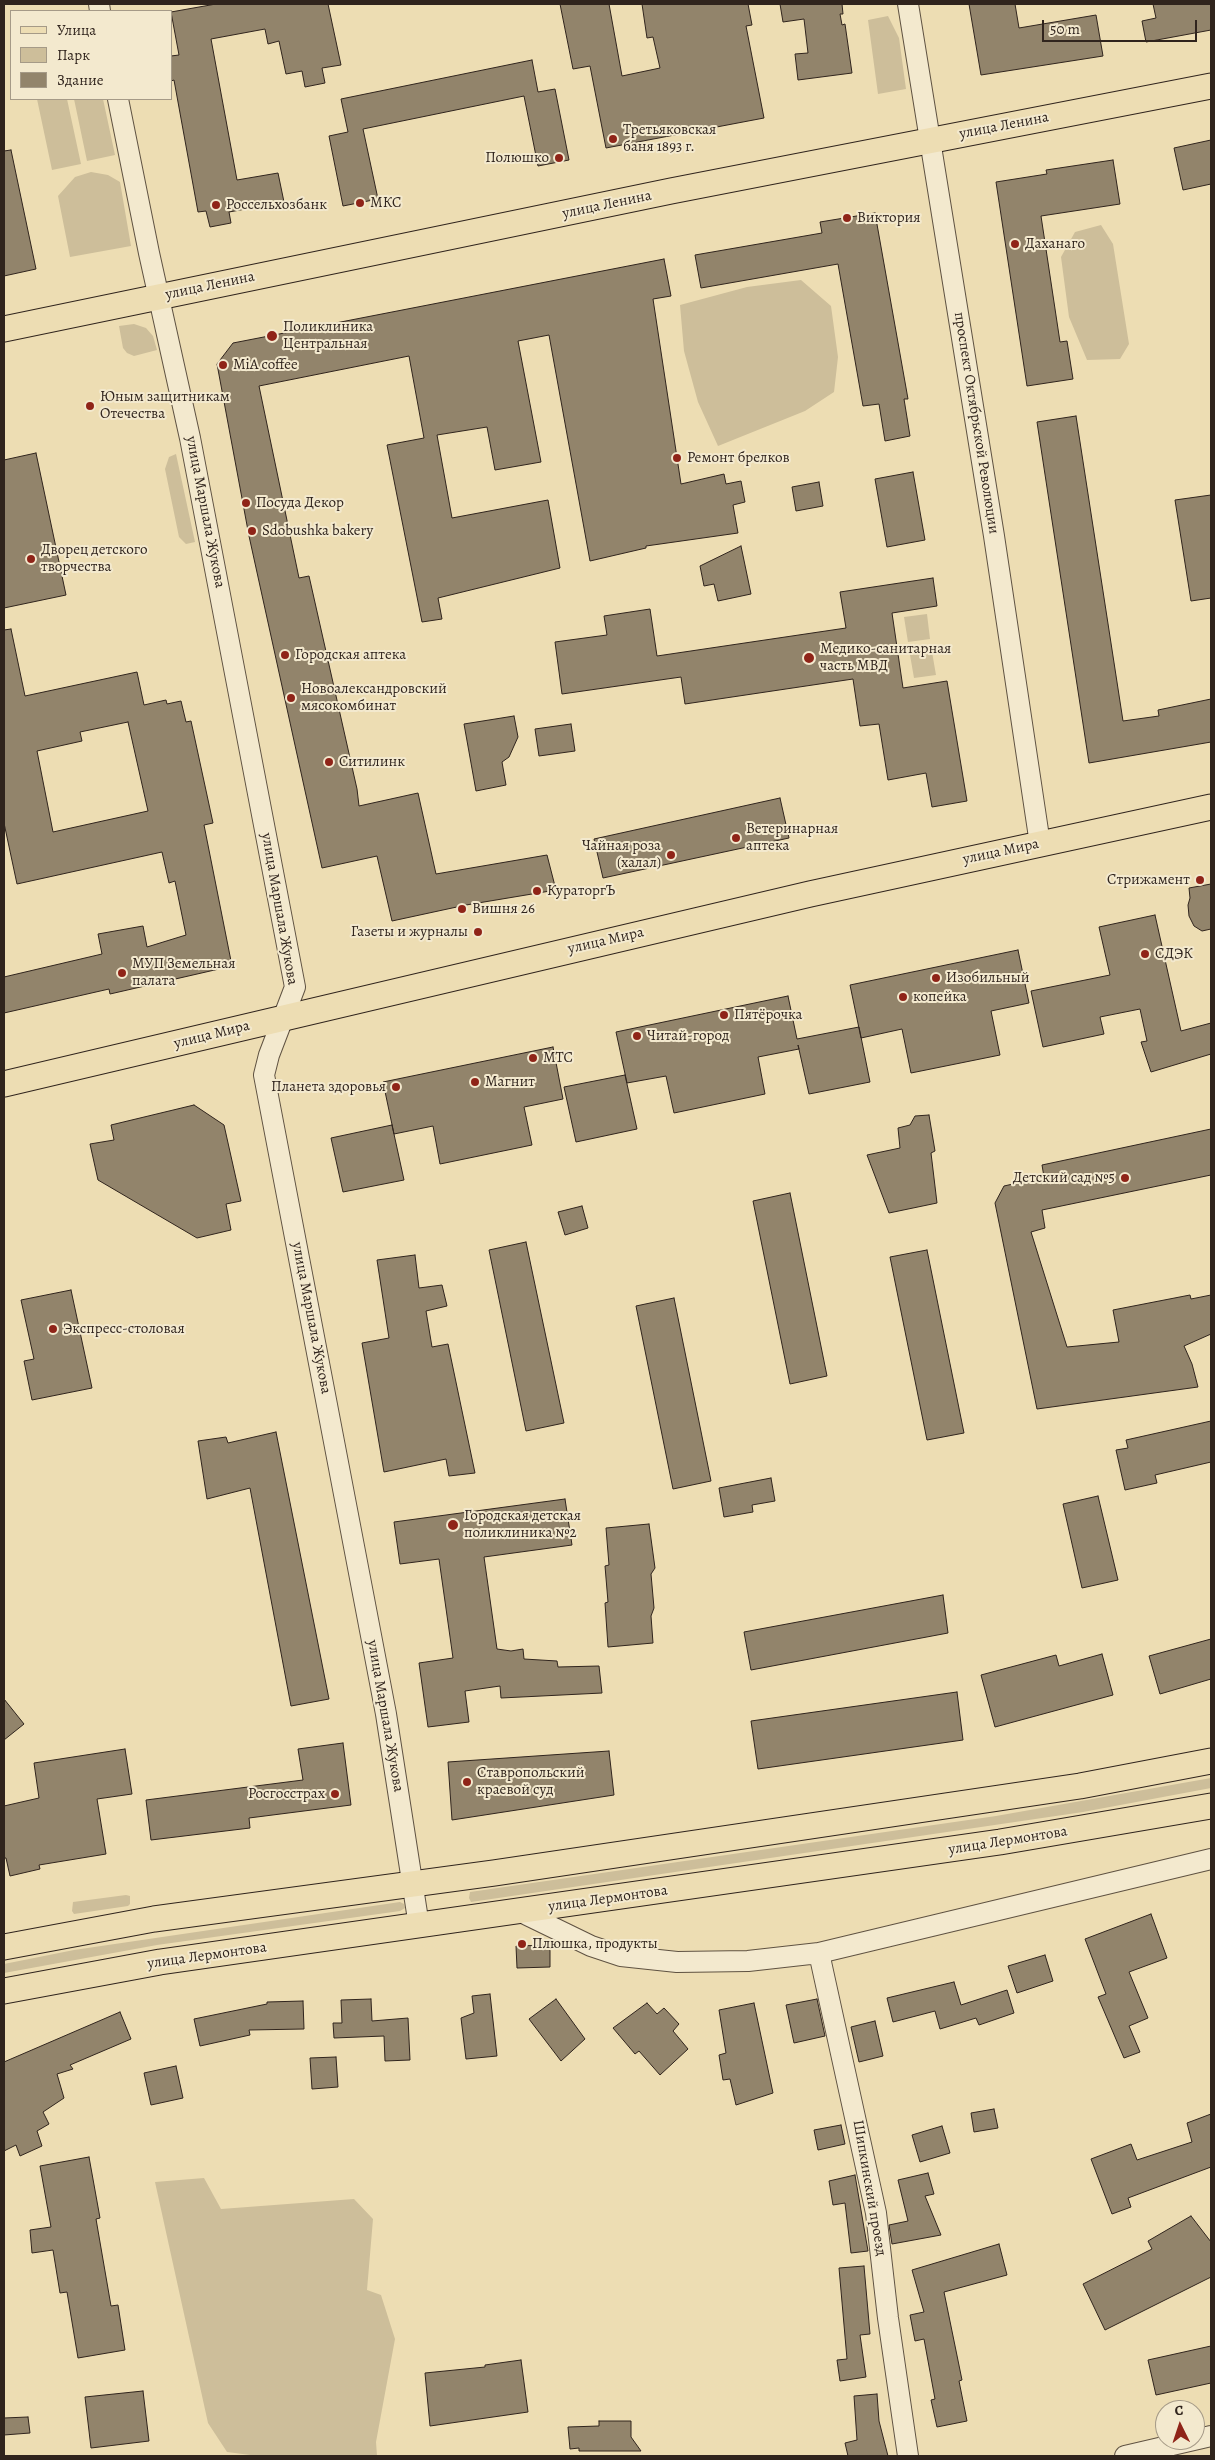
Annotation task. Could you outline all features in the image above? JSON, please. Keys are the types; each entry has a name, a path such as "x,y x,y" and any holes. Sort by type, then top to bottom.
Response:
{"main road":[{"name":"улица Ленина","path":"4,329 931,140 1211,86"},
{"name":"улица Мира","path":"4,1084 791,898 1211,807"},
{"path":"4,1947 154,1919 412,1884 1080,1786 1211,1761"},
{"name":"улица Лермонтова","path":"4,1991 160,1962 1000,1842 1211,1806"}],"street":[{"name":"проспект Октябрьской Революции","path":"908,4 931,140 1040,844"},
{"name":"улица Маршала Жукова","path":"118,100 192,447 296,987 269,1055 264,1075 384,1705 419,1926"},
{"path":"519,1912 591,1946 621,1956 677,1962 748,1961 819,1952 1211,1858"},
{"name":"Шипкинский проезд","path":"819,1952 876,2213 888,2318 908,2456"},
{"path":"1125,2456 1211,2436"}],"green space":[{"path":"888,16 899,38 906,89 878,94 868,20"},
{"path":"37,100 67,100 81,164 52,170"},
{"path":"74,100 103,100 115,155 87,161"},
{"path":"91,172 108,175 120,182 131,246 70,257 58,196 75,177"},
{"path":"1101,225 1113,244 1129,344 1120,359 1087,360 1069,317 1061,257 1075,232"},
{"path":"801,280 831,306 838,357 834,392 805,411 718,446 698,402 684,351 680,305 747,287"},
{"path":"134,324 146,328 153,336 157,350 134,356 127,353 123,348 119,326"},
{"path":"176,454 195,542 186,544 179,537 165,469 169,457"},
{"path":"927,614 930,639 908,642 904,617"},
{"path":"932,652 936,675 914,678 910,655"},
{"path":"1211,1778 1211,1788 1083,1812 471,1902 469,1898 470,1892 996,1816"},
{"path":"130,1896 130,1904 128,1906 74,1914 72,1911 73,1902"},
{"path":"400,1902 404,1904 405,1908 400,1911 157,1945 4,1973 4,1964 74,1950"},
{"path":"204,2178 221,2209 354,2199 373,2219 367,2290 381,2295 395,2339 376,2442 377,2456 258,2456 227,2452 208,2423 155,2182"}],"building":[{"path":"216,4 328,4 341,65 322,68 325,83 305,87 302,71 286,74 279,41 268,44 265,29 211,39 237,180 278,173 284,202 229,212 231,223 210,227 206,211 198,212 174,80 172,81 172,56 179,55 172,12"},
{"path":"560,4 609,4 622,76 660,68 653,37 647,38 642,4 748,4 752,25 746,26 764,118 606,148 590,66 573,69"},
{"path":"780,4 842,4 843,14 840,14 842,25 845,24 852,73 798,80 795,54 808,53 804,19 783,22"},
{"path":"969,4 1015,4 1019,28 1096,15 1103,56 981,75"},
{"path":"1153,4 1211,4 1211,30 1146,42 1142,21 1156,18"},
{"path":"532,60 538,92 555,89 569,160 538,166 524,96 363,129 378,199 343,206 329,136 348,132 341,99"},
{"path":"1211,140 1211,184 1183,190 1174,148"},
{"path":"11,150 36,269 4,276 4,151"},
{"path":"1113,160 1120,204 1041,216 1060,342 1067,341 1073,379 1027,386 996,182 1047,174 1046,170"},
{"path":"875,213 908,399 904,399 910,436 885,441 879,404 863,406 838,264 701,288 695,255 822,233 820,222"},
{"path":"664,259 671,296 653,299 681,484 724,474 726,484 741,481 745,502 733,505 738,533 646,546 646,548 590,561 549,335 518,341 541,462 495,470 487,427 437,435 452,518 548,500 560,568 438,598 442,619 422,622 387,445 424,438 409,356 259,386 299,578 309,576 357,789 359,806 418,793 436,874 547,855 556,890 466,905 392,921 377,856 322,868 249,536 217,364 233,343"},
{"path":"1076,416 1123,721 1159,716 1158,710 1211,699 1211,742 1089,763 1037,422"},
{"name":"Дворец детского творчества","path":"36,453 66,595 4,608 4,460"},
{"path":"913,472 925,540 887,547 875,479"},
{"path":"819,482 823,506 796,511 792,487"},
{"path":"1211,495 1211,598 1191,601 1175,500"},
{"path":"741,546 751,594 718,601 714,584 704,586 700,566"},
{"path":"933,578 937,606 892,613 903,688 947,681 967,801 932,807 926,773 888,780 879,724 860,726 853,679 685,704 681,677 562,694 555,642 607,635 604,616 650,609 657,656 846,628 840,592"},
{"path":"11,629 25,696 137,672 144,705 166,700 167,704 181,701 186,722 191,721 213,823 204,825 232,966 110,994 109,989 4,1013 4,977 102,954 98,934 143,926 147,947 186,935 175,881 169,883 162,852 17,884 4,823 4,630","holes":["128,722 148,811 53,832 37,751 82,741 80,732"]},
{"path":"514,716 518,737 509,757 502,762 506,785 476,791 464,724"},
{"path":"571,724 575,751 539,756 535,729"},
{"path":"780,798 789,838 603,878 594,839"},
{"path":"1211,884 1211,929 1202,931 1194,926 1189,916 1189,888"},
{"path":"1155,915 1181,1031 1211,1023 1211,1054 1151,1072 1141,1042 1147,1041 1140,1009 1100,1017 1104,1034 1043,1047 1031,991 1110,975 1099,927"},
{"path":"1018,950 1029,1003 991,1011 1000,1055 911,1073 902,1029 861,1038 850,985"},
{"path":"788,996 797,1039 859,1027 870,1082 809,1094 799,1049 758,1057 765,1094 674,1113 666,1076 627,1083 616,1032"},
{"path":"553,1047 563,1099 524,1107 532,1145 440,1164 433,1126 394,1134 383,1082"},
{"path":"625,1075 637,1129 576,1142 564,1087"},
{"path":"194,1105 224,1125 241,1201 226,1204 231,1230 197,1238 98,1180 90,1144 114,1140 111,1125"},
{"path":"929,1115 935,1151 931,1153 937,1203 889,1213 867,1155 900,1148 898,1128 910,1125 915,1116"},
{"path":"392,1125 404,1180 343,1192 331,1138"},
{"path":"1211,1129 1211,1175 1042,1210 1045,1228 1031,1232 1067,1347 1119,1342 1113,1310 1190,1295 1191,1299 1211,1295 1211,1334 1184,1346 1192,1364 1198,1387 1037,1409 995,1203 1004,1186 1044,1177 1042,1165"},
{"path":"790,1193 827,1376 790,1384 753,1201"},
{"path":"582,1206 588,1228 565,1235 558,1212"},
{"path":"526,1242 564,1423 526,1431 489,1250"},
{"path":"927,1250 964,1433 927,1440 890,1257"},
{"path":"415,1255 419,1288 442,1285 447,1306 426,1311 432,1347 448,1344 475,1473 449,1476 446,1459 384,1472 362,1343 389,1338 377,1260"},
{"name":"Экспресс-столовая","path":"71,1290 92,1388 32,1400 24,1361 34,1359 21,1300"},
{"path":"674,1298 711,1481 673,1489 636,1306"},
{"path":"1211,1421 1211,1462 1155,1475 1157,1483 1125,1490 1116,1450 1128,1448 1126,1440"},
{"path":"276,1432 329,1699 291,1706 250,1488 207,1499 198,1441 226,1437 228,1443"},
{"path":"771,1478 775,1501 752,1505 753,1512 724,1517 719,1488"},
{"path":"1098,1496 1118,1580 1082,1588 1063,1504"},
{"path":"565,1499 572,1545 484,1557 497,1649 511,1651 523,1649 524,1659 557,1661 558,1667 599,1666 602,1693 501,1698 500,1686 465,1691 469,1722 428,1727 419,1663 453,1658 439,1559 400,1564 394,1522"},
{"path":"649,1524 655,1568 651,1574 654,1608 651,1616 653,1643 608,1647 605,1603 608,1602 605,1566 609,1565 606,1528"},
{"path":"943,1595 948,1633 751,1670 744,1632"},
{"path":"1211,1639 1211,1679 1160,1694 1149,1656"},
{"path":"1102,1654 1113,1695 995,1727 981,1675 1056,1655 1059,1666"},
{"path":"957,1692 963,1740 758,1769 751,1721"},
{"path":"4,1699 24,1724 4,1740"},
{"path":"343,1743 351,1805 249,1818 250,1828 151,1840 146,1800 303,1780 298,1749"},
{"path":"125,1749 132,1794 97,1799 106,1854 39,1865 40,1869 10,1876 6,1858 4,1858 4,1806 39,1798 34,1763"},
{"path":"609,1751 614,1795 452,1820 448,1762"},
{"path":"1151,1914 1167,1958 1129,1972 1148,2018 1129,2026 1140,2052 1124,2058 1098,1997 1106,1994 1085,1939"},
{"path":"550,1945 550,1967 517,1968 516,1946"},
{"path":"1045,1955 1053,1981 1017,1993 1008,1966"},
{"path":"954,1982 961,2005 1007,1990 1014,2013 979,2025 976,2018 940,2029 935,2011 893,2022 887,1998"},
{"path":"490,1994 497,2056 466,2059 461,2018 474,2013 472,1996"},
{"path":"371,1999 372,2021 408,2018 410,2060 385,2061 384,2036 334,2038 333,2023 342,2023 341,2000"},
{"path":"556,1999 585,2039 561,2061 529,2019"},
{"path":"817,1999 825,2036 794,2043 786,2005"},
{"path":"303,2001 304,2029 249,2030 250,2035 200,2046 194,2019 267,2004 267,2002"},
{"path":"647,2003 657,2014 664,2008 679,2024 673,2031 688,2049 660,2075 639,2051 635,2054 613,2028"},
{"path":"754,2003 773,2093 736,2105 730,2079 723,2080 719,2055 726,2053 719,2010"},
{"path":"120,2012 131,2039 70,2065 73,2069 57,2074 64,2098 43,2112 49,2124 37,2131 42,2146 20,2156 16,2145 4,2151 4,2062"},
{"path":"875,2021 883,2056 859,2062 851,2027"},
{"path":"336,2057 338,2087 312,2089 310,2058"},
{"path":"176,2066 183,2098 151,2105 144,2073"},
{"path":"994,2109 998,2128 974,2132 971,2113"},
{"path":"1211,2114 1211,2167 1128,2198 1131,2207 1112,2214 1091,2159 1131,2144 1137,2160 1192,2142 1187,2123"},
{"path":"841,2125 845,2144 818,2150 814,2130"},
{"path":"942,2126 950,2153 920,2162 912,2135"},
{"path":"89,2157 100,2218 96,2219 111,2306 118,2305 125,2350 78,2358 67,2292 60,2293 53,2250 32,2253 30,2230 51,2227 40,2166"},
{"path":"928,2173 934,2194 925,2196 941,2235 892,2244 889,2225 908,2221 898,2180"},
{"path":"855,2175 868,2251 851,2253 845,2203 833,2205 829,2181"},
{"path":"1191,2216 1211,2242 1211,2277 1105,2330 1083,2284 1152,2249 1148,2241"},
{"path":"999,2244 1007,2275 944,2292 962,2380 959,2381 967,2421 937,2427 931,2400 935,2399 924,2339 915,2341 910,2315 924,2312 912,2270"},
{"path":"864,2266 870,2334 860,2335 866,2377 840,2381 837,2360 847,2359 839,2268"},
{"path":"1211,2346 1211,2383 1156,2395 1148,2360"},
{"path":"521,2360 528,2412 430,2426 425,2373 485,2367 485,2365"},
{"path":"143,2391 149,2441 91,2448 85,2397"},
{"path":"877,2394 879,2421 888,2456 848,2456 845,2443 857,2440 854,2396"},
{"path":"28,2417 30,2433 4,2435 4,2418"},
{"path":"599,2421 631,2421 631,2437 641,2451 579,2451 579,2448 570,2449 568,2427 599,2426"}],"place":[{"name":"Третьяковская баня 1893 г.","path":"613,139"},
{"name":"Полюшко","path":"559,158"},
{"name":"МКС","path":"360,203"},
{"name":"Россельхозбанк","path":"216,205"},
{"name":"Виктория","path":"847,218"},
{"name":"Даханаго","path":"1015,244"},
{"name":"Поликлиника Центральная","path":"272,336"},
{"name":"MiA coffee","path":"223,365"},
{"name":"Юным защитникам Отечества","path":"90,406"},
{"name":"Ремонт брелков","path":"677,458"},
{"name":"Посуда Декор","path":"246,503"},
{"name":"Sdobushka bakery","path":"252,531"},
{"name":"Дворец детского творчества","path":"31,559"},
{"name":"Городская аптека","path":"285,655"},
{"name":"Медико-санитарная часть МВД","path":"809,658"},
{"name":"Новоалександровский мясокомбинат","path":"291,698"},
{"name":"Ситилинк","path":"329,762"},
{"name":"Ветеринарная аптека","path":"736,838"},
{"name":"Чайная роза (халал)","path":"671,855"},
{"name":"Стрижамент","path":"1200,880"},
{"name":"КураторгЪ","path":"537,891"},
{"name":"Вишня 26","path":"462,909"},
{"name":"Газеты и журналы","path":"478,932"},
{"name":"СДЭК","path":"1145,954"},
{"name":"МУП Земельная палата","path":"122,973"},
{"name":"Изобильный","path":"936,978"},
{"name":"копейка","path":"903,997"},
{"name":"Пятёрочка","path":"724,1015"},
{"name":"Читай-город","path":"637,1036"},
{"name":"МТС","path":"533,1058"},
{"name":"Магнит","path":"475,1082"},
{"name":"Планета здоровья","path":"396,1087"},
{"name":"Детский сад №5","path":"1125,1178"},
{"name":"Экспресс-столовая","path":"53,1329"},
{"name":"Городская детская поликлиника №2","path":"453,1525"},
{"name":"Ставропольский краевой суд","path":"467,1782"},
{"name":"Росгосстрах","path":"335,1794"},
{"name":"Плюшка, продукты","path":"522,1944"}]}
